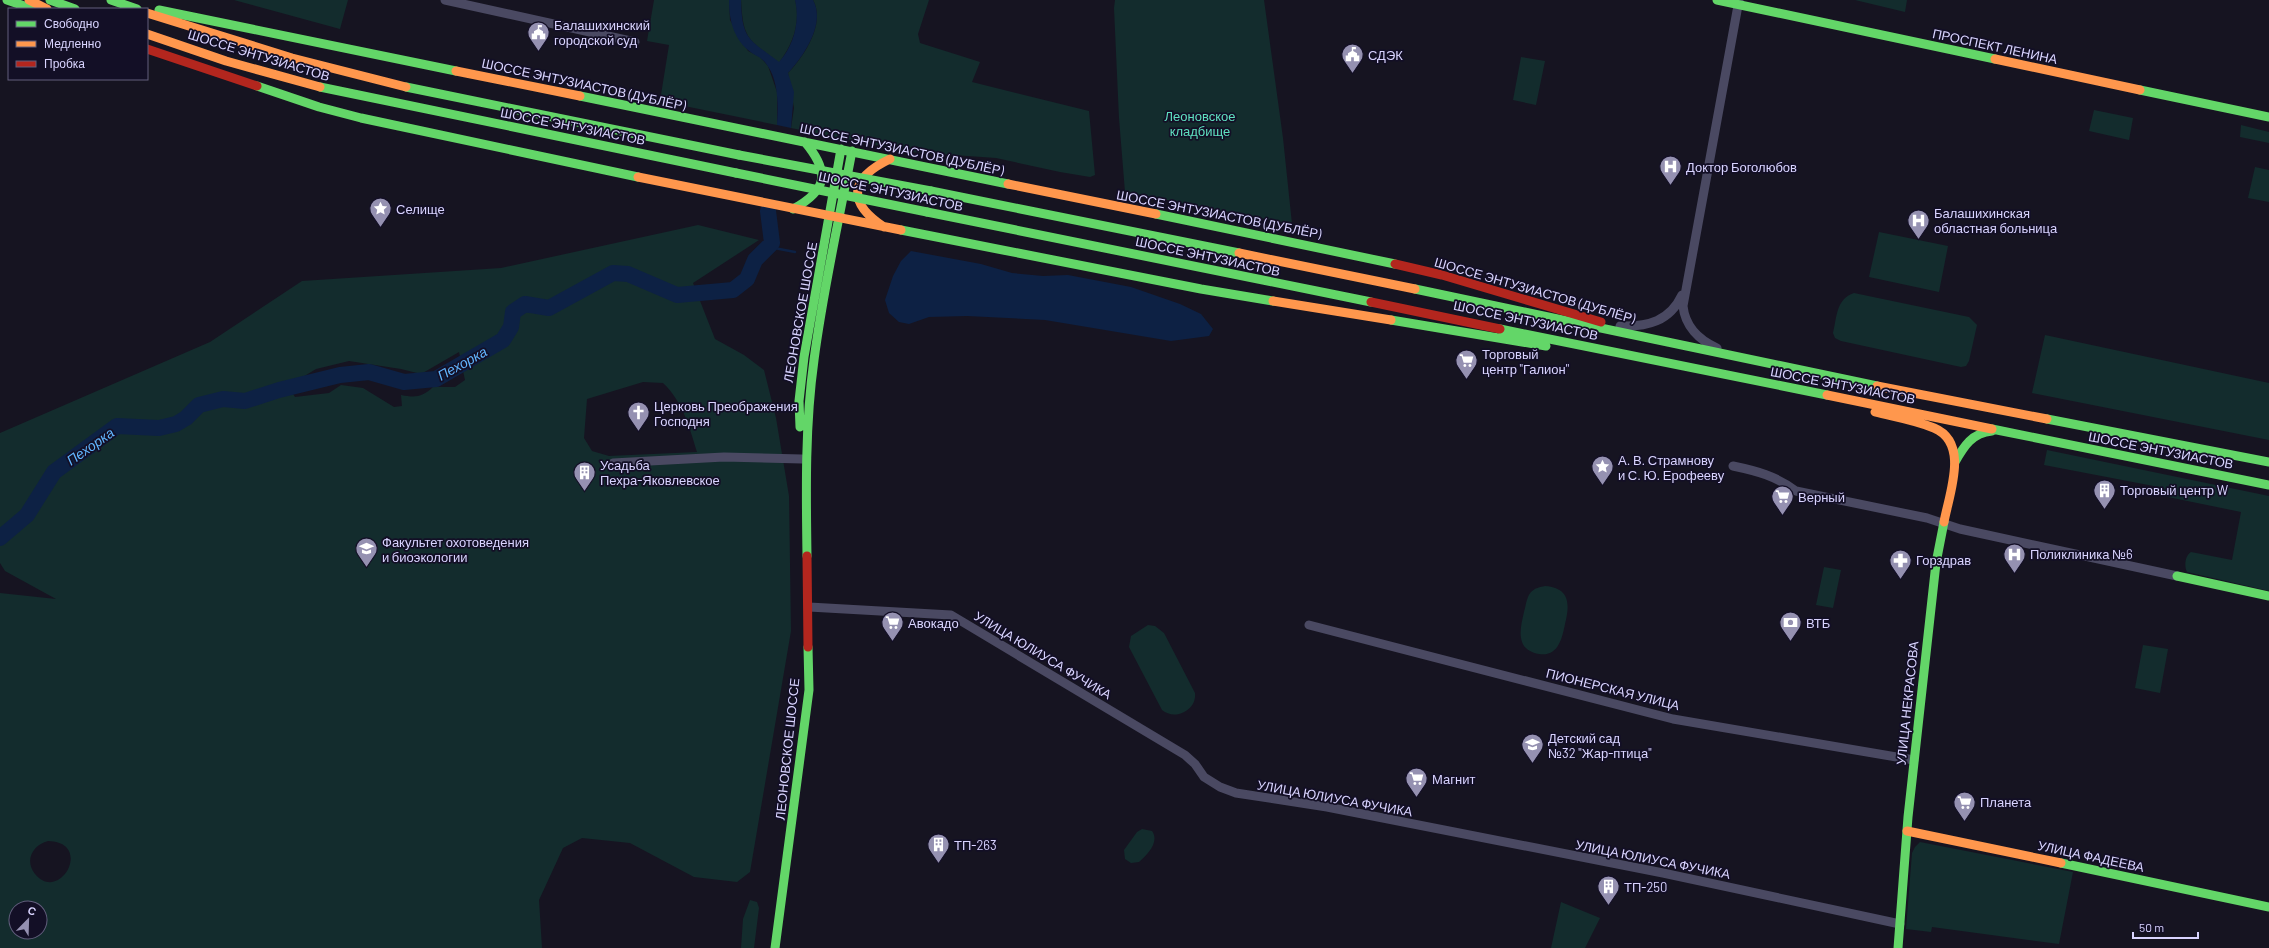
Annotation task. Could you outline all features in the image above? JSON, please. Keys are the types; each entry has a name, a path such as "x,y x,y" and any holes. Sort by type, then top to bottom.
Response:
{"main road":[{"path":"8,0 30,8"},
{"path":"29,0 46,8"},
{"path":"50,0 72,8"},
{"path":"111,0 134,8"},
{"name":"ШОССЕ ЭНТУЗИАСТОВ (ДУБЛЁР)","path":"116,0 1350,254 1442,275 1676,345"},
{"name":"ПРОСПЕКТ ЛЕНИНА","path":"1717,0 1738,2 2269,117"},
{"name":"ШОССЕ ЭНТУЗИАСТОВ","path":"148,13 262,49 447,95 739,155 931,191 1741,359 2269,462"},
{"name":"ШОССЕ ЭНТУЗИАСТОВ","path":"148,34 226,60 331,90 2269,485"},
{"path":"148,49 343,114 758,202 1201,289 1700,369"},
{"path":"793,209 811,200 818,191 822,180 821,163 805,142"},
{"name":"ЛЕОНОВСКОЕ ШОССЕ","path":"806,505 799,401 801,379 841,149"},
{"name":"ЛЕОНОВСКОЕ ШОССЕ","path":"776,948 809,690 809,607 806,505 808,411 814,359 852,151"},
{"path":"884,227 865,213 860,203 858,192 861,181 867,172 890,159"},
{"name":"УЛИЦА НЕКРАСОВА","path":"1822,394 1895,418 1939,430 1950,439 1953,447 1955,462"},
{"name":"УЛИЦА НЕКРАСОВА","path":"1898,948 1914,760 1936,563 1955,462 1962,448 1974,435 1987,431 2004,431"},
{"path":"2255,460 2269,458"},
{"path":"2177,576 2269,596"},
{"name":"УЛИЦА ФАДЕЕВА","path":"1907,831 2269,907"}],"street":[{"path":"445,0 635,42"},
{"path":"1738,2 1683,306 1688,325 1695,333 1713,346 1741,359"},
{"path":"1613,325 1634,327 1662,320 1677,306 1685,290"},
{"path":"613,463 724,457 802,459"},
{"path":"1733,466 1768,474 1781,480 1796,491 1927,518 1943,524 2177,576"},
{"name":"УЛИЦА ЮЛИУСА ФУЧИКА","path":"809,607 951,616 1185,756 1195,764 1204,777 1220,787 1236,793 1327,807 1663,873 1900,924"},
{"name":"ПИОНЕРСКАЯ УЛИЦА","path":"1309,625 1673,719 1914,760"}],"green space":[{"path":"234,0 348,0 340,29"},
{"path":"654,0 729,0 730,20 748,51 760,57 768,66 777,92 777,125 660,101 669,45 647,41"},
{"path":"741,0 795,0 797,16 792,41 779,63 754,43 746,32"},
{"path":"813,0 929,0 918,34 920,43 980,62 972,82 1089,111 1095,175 1090,177 1060,172 996,158 911,152 791,128 794,108 788,73 806,49 815,29 817,19"},
{"name":"Леоновское кладбище","path":"1115,0 1264,0 1283,138 1292,224 1125,192 1119,118 1114,8"},
{"path":"1855,0 1907,0 1905,12"},
{"path":"1521,57 1545,61 1536,105 1513,100"},
{"path":"2094,110 2133,118 2129,140 2089,131"},
{"path":"2241,125 2269,132 2269,143 2240,137"},
{"path":"2255,167 2269,170 2269,202 2248,198"},
{"path":"698,225 759,240 693,283 715,339 744,355 764,370 776,418 789,496 791,631 750,872 737,882 694,877 630,843 582,838 563,848 539,900 542,948 0,948 0,593 56,599 5,571 0,563 0,433 210,342 302,281 501,268","holes":["459,352 465,380 455,387 433,387 422,395 418,396 401,395 402,406 394,407 363,388 341,385 329,393 295,397 288,386 316,369 349,361 401,369 421,374","643,382 663,383 670,390 676,398 688,424 697,452 609,456 592,451 584,438 587,399","48,841 62,844 69,851 71,860 68,869 62,877 54,882 45,881 35,874 30,864 30,858 34,850 38,846"]},
{"path":"1879,232 1948,246 1939,292 1869,277"},
{"path":"1854,293 1969,317 1977,325 1969,361 1966,366 1961,367 1841,341 1835,338 1833,333 1840,304 1848,296"},
{"path":"2045,335 2269,383 2269,440 2032,393"},
{"path":"2047,450 2269,496 2269,591 2187,572 2186,570 2186,559 2191,552 2232,560 2241,512 2163,496 2164,488 2044,465"},
{"path":"1824,567 1841,570 1833,608 1816,605"},
{"path":"1545,586 1553,587 1564,594 1568,610 1558,646 1551,653 1539,654 1531,652 1526,648 1521,638 1521,625 1529,594 1536,589"},
{"path":"1148,625 1155,626 1164,633 1195,693 1193,704 1189,709 1179,714 1167,713 1162,710 1129,647 1131,636"},
{"path":"2143,645 2168,649 2160,693 2135,688"},
{"path":"1142,829 1152,831 1154,835 1154,844 1146,856 1139,862 1131,863 1125,859 1124,850 1137,832"},
{"path":"1920,842 2073,872 2059,944 1932,927 1931,932 1906,929 1912,853"},
{"path":"750,900 757,902 759,908 754,948 741,948 743,919"},
{"path":"1561,902 1600,918 1585,948 1551,948"}],"water":[{"path":"729,0 741,0 743,23 749,37 754,43 779,62 792,41 797,17 795,0 813,0 817,19 815,29 800,58 788,73 794,92 791,128 777,125 777,94 774,78 765,62 748,50 735,33 731,21"},
{"path":"911,251 981,264 1012,273 1043,276 1068,275 1131,287 1180,304 1201,314 1213,329 1209,336 1171,341 1045,320 967,316 929,317 909,324 899,322 889,313 885,300 893,276 901,261"}],"waterway":[{"name":"Пехорка","path":"0,538 27,515 54,472 117,426 159,428 176,424 186,418 199,405 223,399 245,401 279,390 340,375 369,372 404,382 436,379 503,340 511,327 513,312 525,304 549,308 613,273 628,274 677,295 733,290 747,279 755,260 772,243 768,211"},
{"path":"769,247 795,252"}],"traffic: fast":[{"path":"7,0 30,8"},
{"path":"50,0 72,8"},
{"path":"111,0 134,8"},
{"path":"1717,0 1995,59"},
{"path":"159,10 456,71"},
{"path":"257,86 319,107 361,118 638,177"},
{"path":"320,87 736,173"},
{"path":"406,87 739,155"},
{"path":"2140,90 2269,117"},
{"path":"580,96 1008,184"},
{"path":"793,209 813,195 822,180 819,162 805,142"},
{"path":"800,427 799,401 804,357 841,149"},
{"path":"807,556 807,458 811,384 822,308 852,151"},
{"path":"739,155 931,191"},
{"path":"736,173 927,212"},
{"path":"931,191 1239,253"},
{"path":"927,212 1371,302"},
{"path":"1156,214 1395,264"},
{"path":"901,230 1201,289 1273,301"},
{"path":"1415,289 1877,386"},
{"path":"1391,320 1546,346"},
{"path":"1500,329 1827,395"},
{"path":"2047,419 2269,462"},
{"path":"1992,429 2269,485"},
{"path":"1955,462 1969,441 1979,434 1992,431"},
{"path":"1898,948 1908,817 1936,563 1944,522"},
{"path":"2177,576 2269,596"},
{"path":"775,948 809,690 808,647"},
{"path":"2061,863 2269,907"}],"traffic: slow":[{"path":"29,0 45,8"},
{"path":"148,13 292,58 406,87"},
{"path":"148,34 226,61 320,87"},
{"path":"1995,59 2140,90"},
{"path":"456,71 580,96"},
{"path":"884,227 872,218 863,208 859,200 858,191 861,182 867,174 877,166 890,159"},
{"path":"638,177 901,230"},
{"path":"1008,184 1156,214"},
{"path":"1239,253 1415,289"},
{"path":"1273,301 1391,320"},
{"path":"1877,386 2047,419"},
{"path":"1827,395 1992,429"},
{"path":"1875,412 1927,425 1945,435 1951,445 1954,457 1954,470 1953,484 1944,522"},
{"path":"1907,831 2061,863"}],"traffic: jam":[{"path":"148,49 257,86"},
{"path":"1395,264 1442,275 1601,322"},
{"path":"1371,302 1500,329"},
{"path":"807,556 808,647"}],"place":[{"name":"Балашихинский городской суд","path":"538,52"},
{"name":"СДЭК","path":"1353,74"},
{"name":"Доктор Боголюбов","path":"1671,186"},
{"name":"Селище","path":"381,228"},
{"name":"Балашихинская областная больница","path":"1919,240"},
{"name":"Торговый центр \"Галион\"","path":"1467,380"},
{"name":"Церковь Преображения Господня","path":"638,432"},
{"name":"А. В. Страмнову и С. Ю. Ерофееву","path":"1603,486"},
{"name":"Усадьба Пехра-Яковлевское","path":"585,492"},
{"name":"Торговый центр W","path":"2105,510"},
{"name":"Верный","path":"1782,516"},
{"name":"Факультет охотоведения и биоэкологии","path":"367,568"},
{"name":"Поликлиника №6","path":"2014,574"},
{"name":"Горздрав","path":"1900,580"},
{"name":"Авокадо","path":"892,642"},
{"name":"ВТБ","path":"1790,642"},
{"name":"Детский сад №32 \"Жар-птица\"","path":"1533,764"},
{"name":"Магнит","path":"1417,798"},
{"name":"Планета","path":"1965,822"},
{"name":"ТП-263","path":"939,864"},
{"name":"ТП-250","path":"1609,906"}]}
